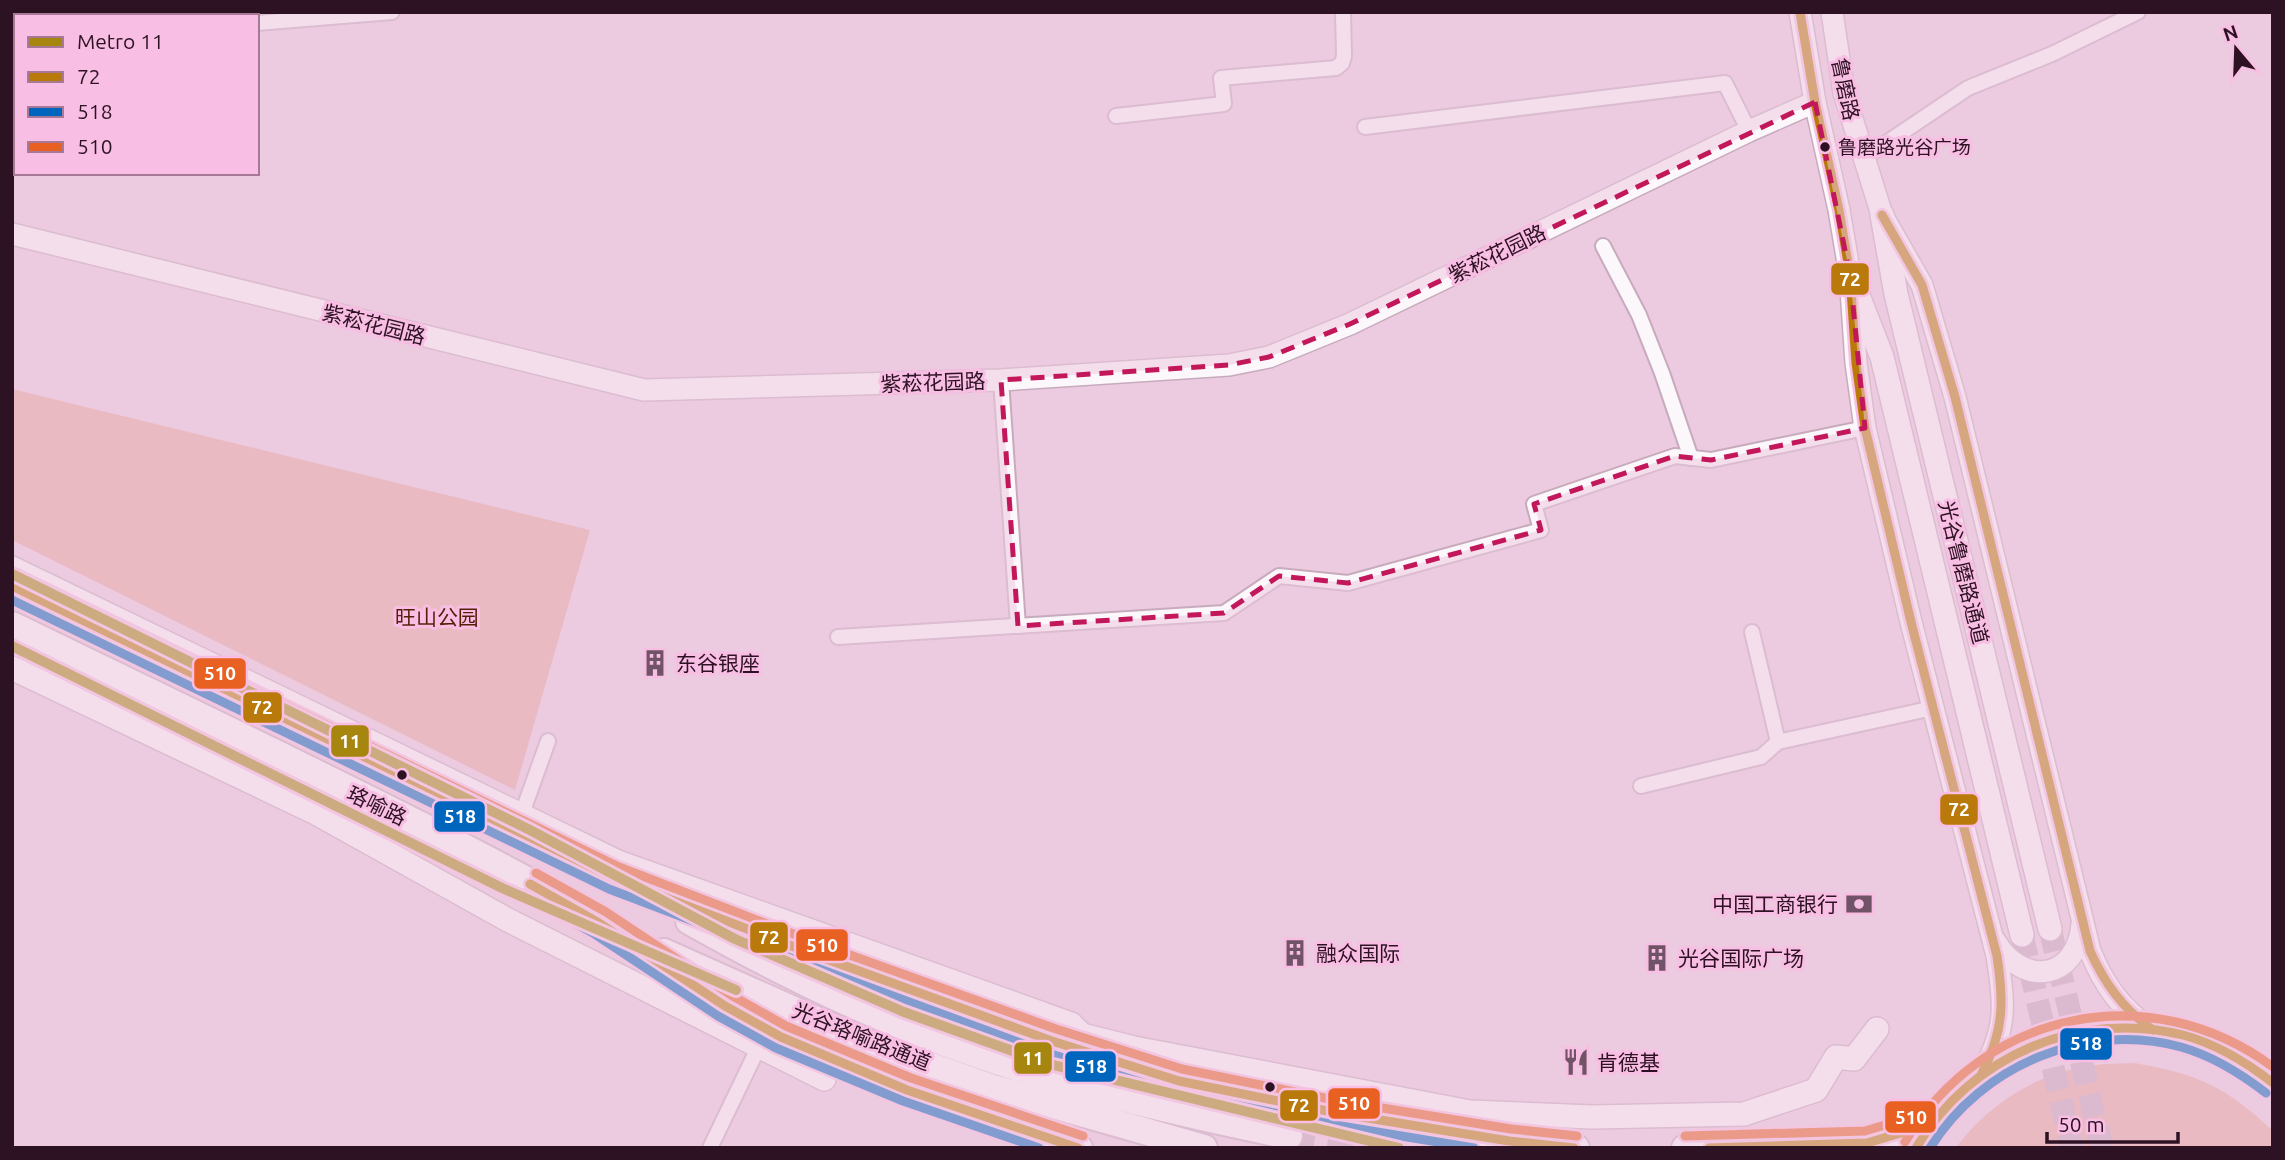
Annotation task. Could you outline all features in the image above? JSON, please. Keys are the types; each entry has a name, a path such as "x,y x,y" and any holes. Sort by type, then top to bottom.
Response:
{"highway":[{"name":"珞喻路","path":"12,586 518,822 614,878 1052,1041 1179,1081 1350,1115 1509,1141 1576,1148"},
{"name":"珞喻路","path":"12,625 486,859 608,928 763,1037 1079,1148"},
{"name":"光谷珞喻路通道","path":"614,878 784,974 895,1023 976,1054 1084,1088 1199,1118 1289,1136"},
{"name":"光谷珞喻路通道","path":"608,928 872,1045 993,1088 1205,1148"},
{"path":"1916,1148 1931,1124 1954,1097 1982,1073 2012,1055 2046,1040 2081,1031 2117,1028 2153,1030 2185,1036 2217,1047 2246,1062 2273,1083"},
{"path":"2246,1062 2273,1061"},
{"path":"1685,1148 1867,1143 1931,1124"}],"main road":[{"name":"鲁磨路","path":"1800,12 1850,275 1856,363 1865,428 2000,975 2003,1020 1997,1047 1982,1073"},
{"name":"鲁磨路","path":"1832,12 1844,93 1882,215 1922,285 1955,397 2090,951 2108,988 2120,1004 2153,1030"},
{"name":"紫菘花园路","path":"12,234 644,390 1001,380 1228,365 1269,357 1350,324 1749,131 1815,102"},
{"name":"光谷鲁磨路通道","path":"1882,215 1896,294 2050,929"},
{"name":"光谷鲁磨路通道","path":"1850,275 1882,357 2022,935"},
{"path":"12,568 518,822 618,862 1071,1024 1082,1035 1134,1048 1470,1112 1592,1117 1744,1114 1816,1090 1836,1057 1854,1059 1877,1029"},
{"path":"12,667 314,812 506,919 763,1037 824,1079"},
{"path":"1992,936 2014,965 2034,972 2045,972 2065,963 2072,956 2078,947 2082,924"}],"street":[{"path":"259,23 392,12"},
{"path":"1116,116 1224,104 1221,78 1336,68 1342,63 1344,56 1343,12"},
{"path":"1864,158 1968,88 2052,54 2138,12"},
{"path":"1364,127 1724,83 1749,131"},
{"path":"1603,246 1639,315 1691,458"},
{"path":"1001,380 1018,626"},
{"path":"838,637 1224,613 1279,576 1348,583 1541,530 1534,504 1675,456 1711,460 1865,428"},
{"path":"1752,632 1778,742"},
{"path":"1641,786 1761,757 1778,742 1933,708"},
{"path":"518,822 548,741"},
{"path":"709,1148 763,1037"}],"highlighted area":[{"path":"1815,102 1850,275 1865,428 1711,460 1675,456 1534,504 1541,530 1348,583 1279,576 1224,613 1018,626 1001,380 1229,365 1269,357 1350,324"}],"green space":[{"name":"旺山公园","path":"12,389 590,530 515,790 12,540"},
{"path":"2134,1063 2193,1077 2225,1093 2273,1131 2273,1148 1956,1148 1983,1117 2017,1092 2036,1082 2076,1068"}],"tunnel":[{"path":"2050,929 2102,1148"},
{"path":"2022,935 2072,1148"},
{"path":"1289,1136 1353,1148"}],"metro line":[{"name":"11","path":"12,574 530,830 735,939 904,1012 1049,1064 1399,1148"},
{"name":"11","path":"12,646 502,888 736,990"}],"transit line":[{"name":"72","path":"1800,12 1850,275 1856,363 1865,428 1911,622 1997,956 2001,988 2000,1016 1995,1043 1982,1073"},
{"name":"72","path":"1882,215 1922,285 1955,397 2090,951 2116,995 2153,1030"},
{"name":"510","path":"17,575 619,867 822,945 1056,1029 1182,1069 1339,1101 1511,1129 1577,1136"},
{"name":"72","path":"12,586 614,878 1052,1041 1179,1081 1337,1113 1509,1141 1574,1148"},
{"name":"518","path":"12,600 609,889 814,967 1048,1053 1175,1093 1335,1125 1474,1148"},
{"name":"510","path":"536,873 606,912 731,995 786,1026 911,1078 1083,1136"},
{"name":"72","path":"530,884 599,923 725,1006 781,1037 907,1090 1078,1148"},
{"name":"518","path":"524,895 593,933 718,1016 776,1048 903,1101 1039,1148"},
{"name":"510","path":"1905,1142 1938,1097 1979,1062 2024,1036 2073,1021 2123,1016 2175,1022 2225,1039 2273,1067"},
{"name":"72","path":"1916,1148 1939,1116 1966,1088 1997,1065 2031,1047 2067,1035 2105,1029 2144,1029 2183,1035 2208,1043 2231,1055 2273,1083"},
{"name":"518","path":"1930,1148 1952,1119 1978,1094 2007,1073 2039,1057 2074,1046 2109,1040 2145,1040 2181,1047 2226,1066 2266,1093"},
{"name":"510","path":"1685,1136 1865,1131 1928,1112"},
{"name":"72","path":"1709,1148 1867,1143 1931,1124"}],"place":[{"name":"鲁磨路光谷广场","path":"1825,147"},
{"name":"东谷银座","path":"655,663"},
{"name":"中国工商银行","path":"1859,904"},
{"name":"融众国际","path":"1295,953"},
{"name":"光谷国际广场","path":"1657,958"},
{"name":"肯德基","path":"1576,1062"}]}
